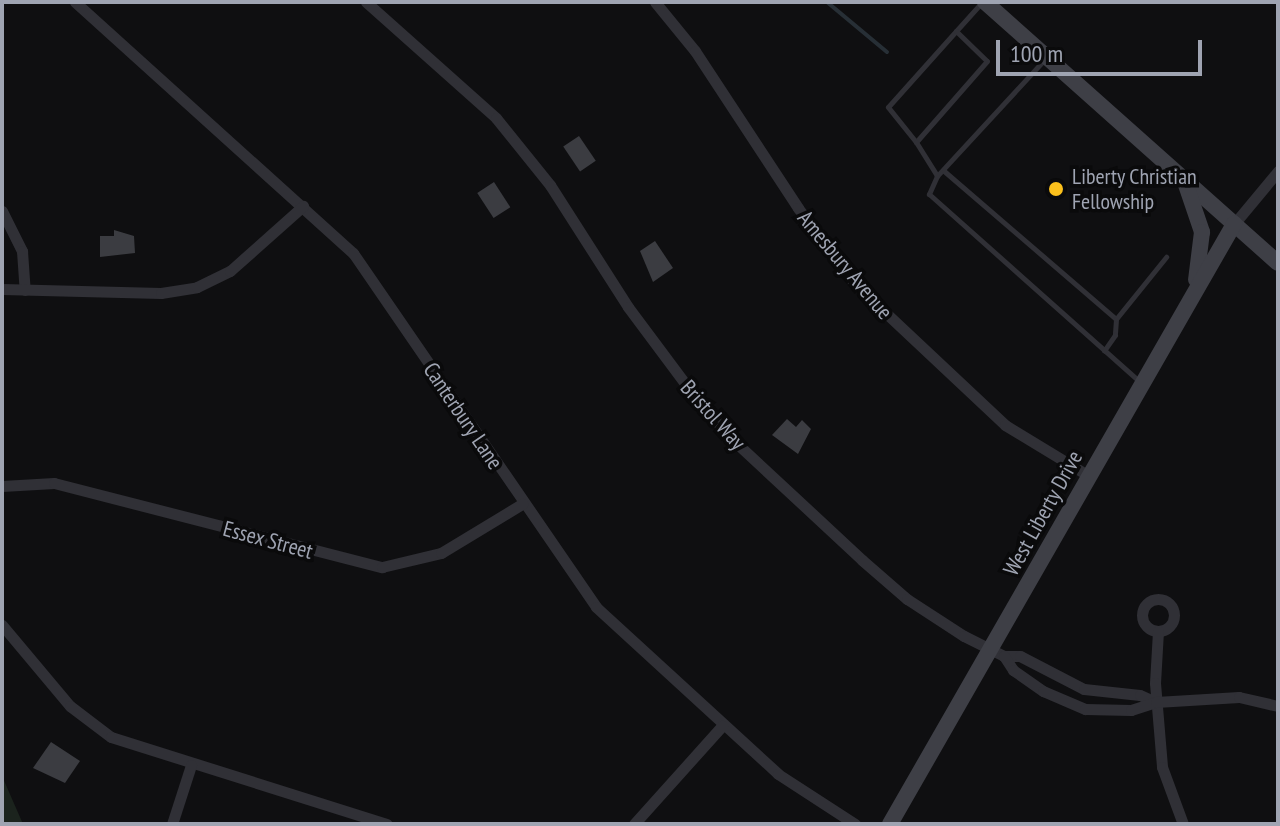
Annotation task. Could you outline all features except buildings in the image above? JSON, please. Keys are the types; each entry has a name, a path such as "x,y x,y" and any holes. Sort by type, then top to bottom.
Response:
{"main road":[{"path":"984,2 1278,263"},
{"path":"1185,181 1202,232 1191,299"},
{"name":"West Liberty Drive","path":"890,824 998,652 1089,476 1234,224"}],"street":[{"name":"Canterbury Lane","path":"75,2 353,253 522,504 596,607 722,726 778,774 855,824"},
{"name":"Bristol Way","path":"366,2 457,80 524,151 660,353 732,439 907,599 998,652 1020,656 1052,676 1077,686 1156,702"},
{"name":"Amesbury Avenue","path":"655,2 695,51 798,208 855,284 1005,425 1089,476"},
{"path":"1234,224 1278,171"},
{"path":"2,289 161,293 197,287 230,271 303,206"},
{"path":"2,211 22,251 25,290"},
{"name":"Essex Street","path":"2,486 54,483 382,567 441,553 522,504"},
{"path":"2,625 70,706 96,728 135,748 387,824"},
{"path":"1158,631 1156,702 1162,767 1183,824"},
{"path":"998,652 1013,670 1043,691 1072,705 1113,711 1156,702 1239,697 1278,706"},
{"path":"634,824 722,726"},
{"path":"172,824 191,765"}],"lane":[{"path":"937,176 916,142 888,107 984,2"},
{"path":"916,142 987,61 956,31"},
{"path":"1047,57 937,176 929,194 1142,384"},
{"path":"944,171 1116,319"},
{"path":"1104,351 1115,335 1116,319 1125,302 1166,257"},
{"path":"1043,691 1052,676"},
{"path":"1072,705 1077,686"},
{"path":"1113,711 1115,693"}],"shaded area":[{"path":"2,776 23,824 2,824"}],"waterway":[{"path":"827,2 887,52"}],"place":[{"name":"Liberty Christian Fellowship","path":"1056,189"}]}
